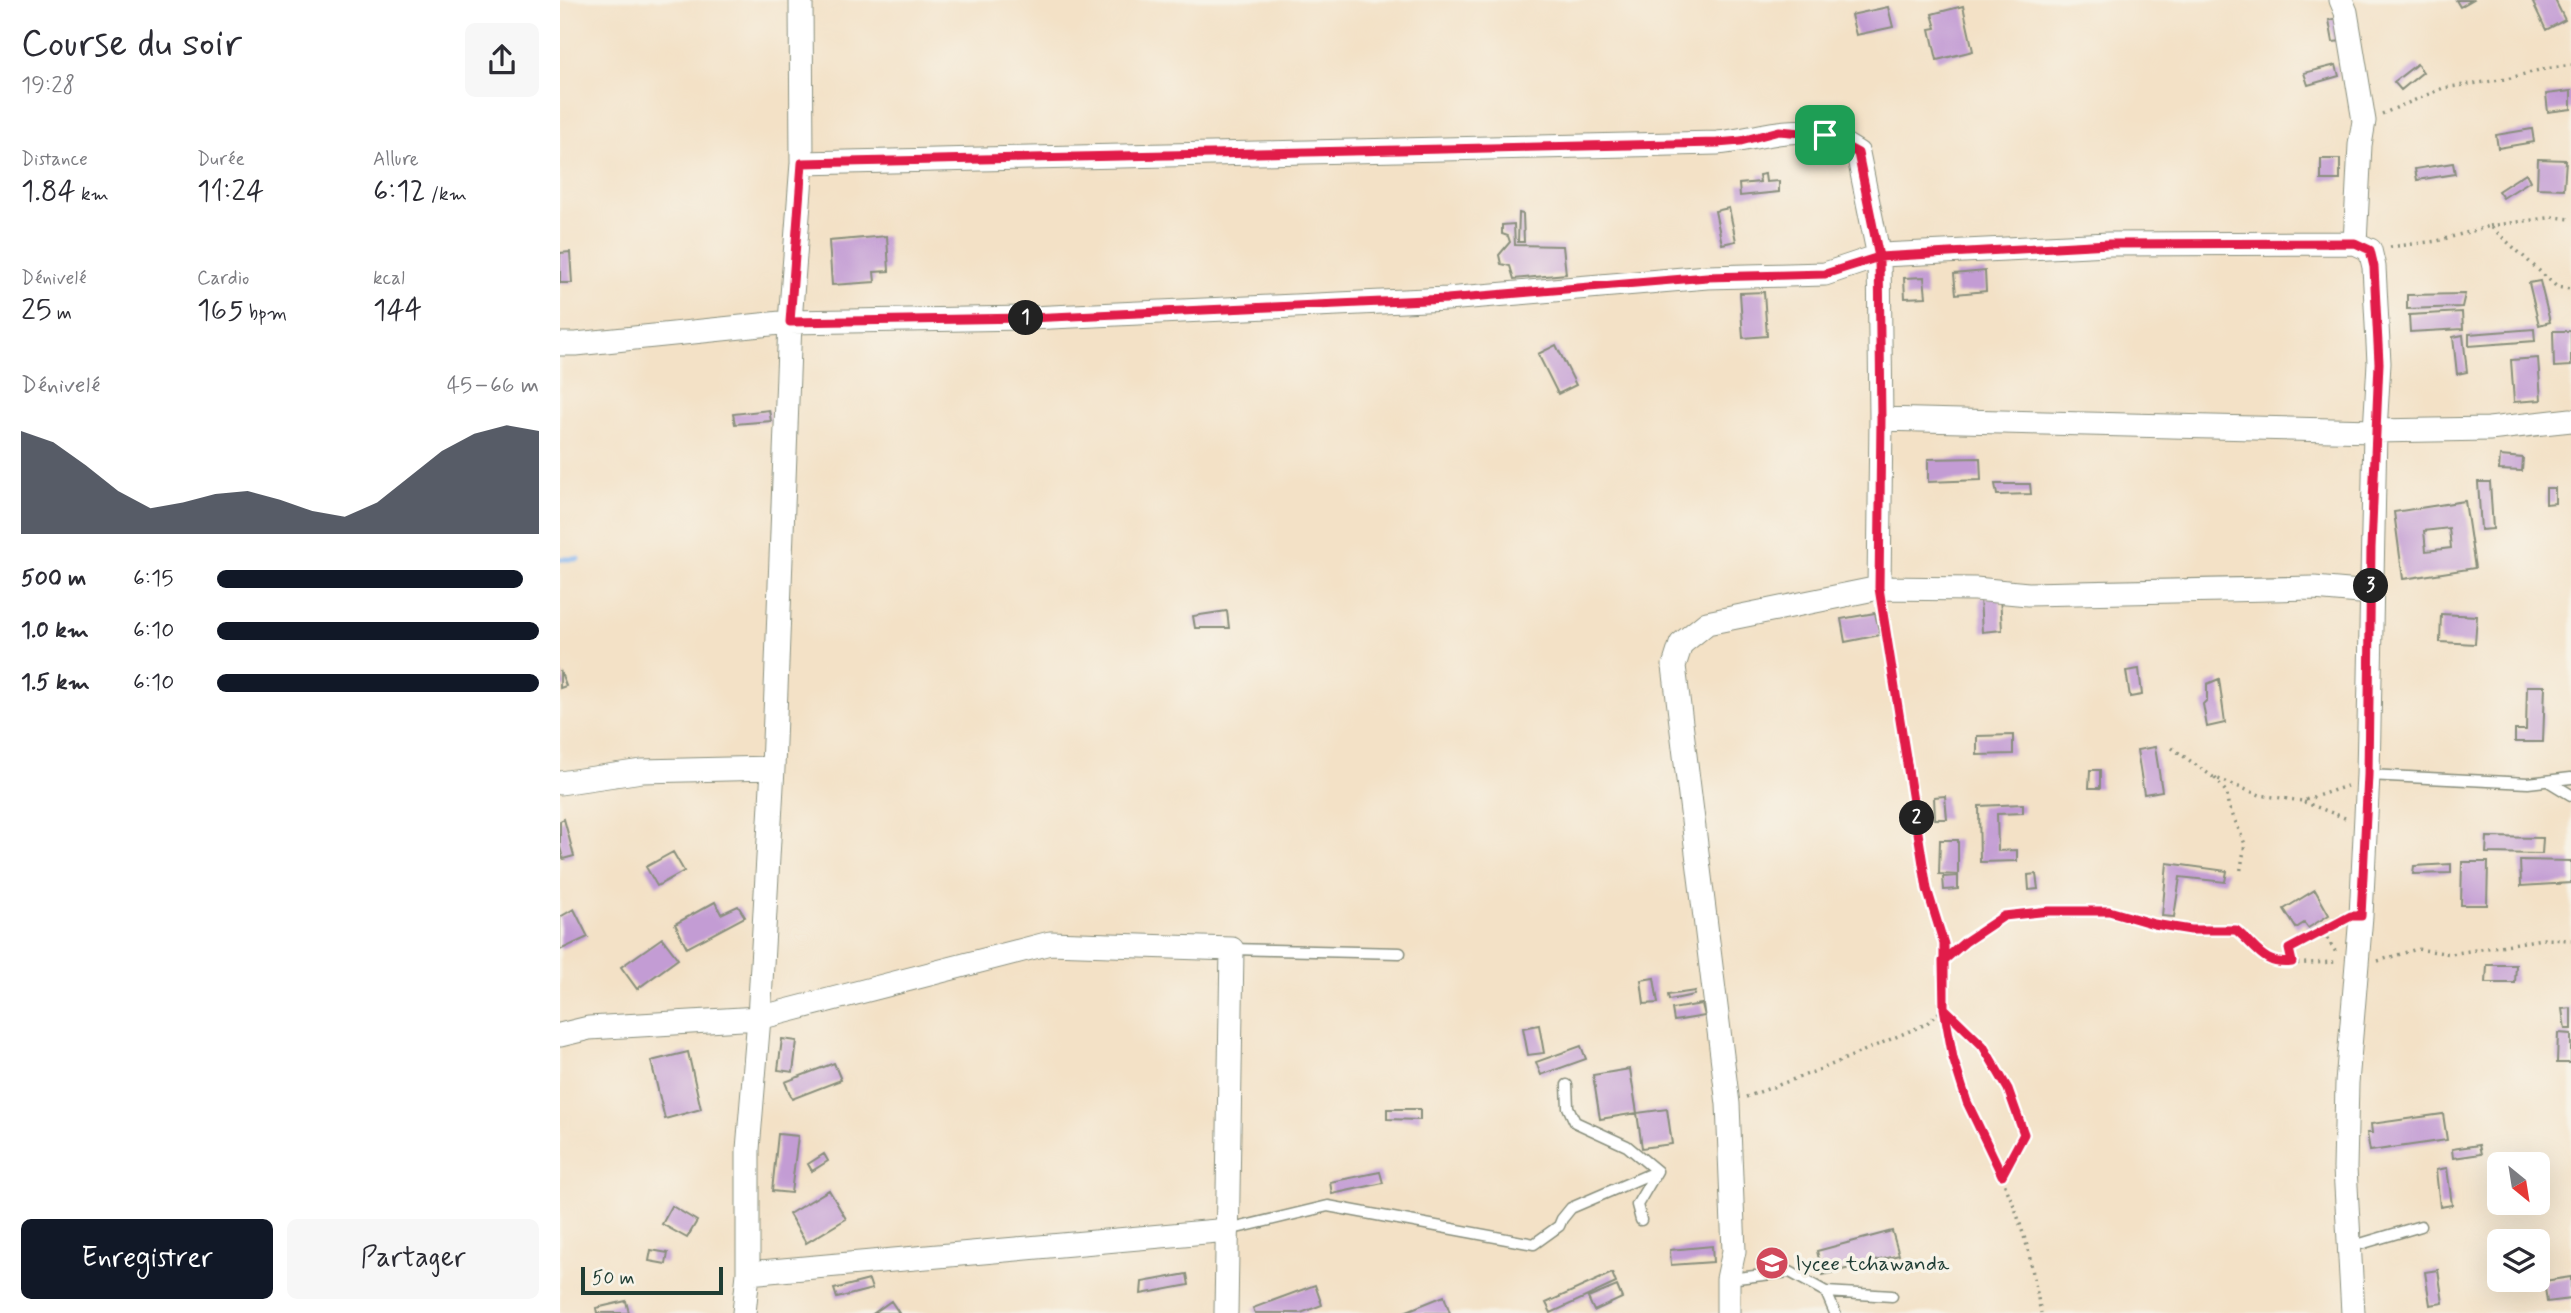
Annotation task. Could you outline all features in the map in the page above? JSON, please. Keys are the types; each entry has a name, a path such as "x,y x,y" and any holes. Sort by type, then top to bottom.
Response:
{"street":[{"path":"744,1313 748,1273 748,1149 759,1018 773,768 790,322 802,163 801,0"},
{"path":"2341,0 2346,12 2364,121 2360,145 2362,247 2374,267 2379,363 2375,431 2368,775 2361,916 2347,1083 2345,1168 2353,1313"},
{"path":"802,163 1717,143 1741,141 1779,131 1825,135 1858,153 1879,257 1879,588"},
{"path":"560,344 790,322 1030,318 1447,299 1707,277 1825,274 1879,257 2109,244 2362,247"},
{"path":"1881,419 2375,431 2489,429 2571,420"},
{"path":"1728,1313 1728,1279 1734,1251 1728,1104 1674,666 1681,644 1707,623 1879,588 1975,589 2028,594 2314,588 2371,593"},
{"path":"560,783 642,771 773,768"},
{"path":"560,1035 589,1028 759,1018 1050,943 1233,949 1226,1313"},
{"path":"748,1273 1228,1230"}],"lane":[{"path":"2368,775 2528,783 2571,778"},
{"path":"2549,780 2571,795"},
{"path":"1233,949 1400,953"},
{"path":"1567,1085 1568,1107 1575,1122 1627,1146 1657,1171"},
{"path":"1228,1230 1328,1206 1534,1244 1559,1226 1571,1208 1657,1171"},
{"path":"1640,1220 1637,1205 1657,1171"},
{"path":"2350,1247 2421,1226"},
{"path":"1728,1279 1790,1272 1826,1292 1892,1296"},
{"path":"1826,1292 1835,1313"}],"path":[{"path":"2364,121 2443,89 2571,65"},
{"path":"2362,247 2437,241 2490,226 2554,217 2571,219"},
{"path":"2490,226 2557,287 2571,289"},
{"path":"1879,588 1927,889 1944,944 1944,1008 1958,1078 2002,1175 2028,1248 2042,1313"},
{"path":"2172,748 2213,777 2227,793 2228,804 2245,844 2240,874"},
{"path":"2302,801 2341,789 2368,775"},
{"path":"2213,777 2260,795 2302,801 2329,814 2352,820 2366,817"},
{"path":"1943,961 1965,942 2004,916 2049,911 2109,911 2154,924 2191,930 2236,930 2255,946 2265,959 2280,964 2342,961 2323,932"},
{"path":"2292,962 2289,949 2351,916 2361,916"},
{"path":"2356,968 2417,949 2451,954 2542,939 2571,940"},
{"path":"1728,1104 1824,1068 1926,1024 1944,1008"},
{"path":"1944,1008 1983,1046 2008,1089 2024,1134 2002,1175"}],"building":[{"path":"2456,0 2472,0 2460,7"},
{"path":"2539,0 2555,0 2565,20 2546,30 2533,3"},
{"path":"1963,6 1973,51 1937,60 1930,29 1936,28 1932,14"},
{"path":"1888,7 1893,27 1856,35 1851,15"},
{"path":"2338,18 2342,41 2333,42 2329,20"},
{"path":"2417,64 2423,72 2401,90 2394,82"},
{"path":"2336,65 2339,76 2308,85 2304,73"},
{"path":"2571,91 2571,109 2548,112 2546,94"},
{"path":"2532,129 2534,142 2498,148 2496,135"},
{"path":"2321,159 2340,159 2340,180 2321,180"},
{"path":"2538,159 2566,160 2564,189 2537,188"},
{"path":"2453,163 2455,174 2417,180 2415,169"},
{"path":"2526,173 2530,181 2503,198 2498,191"},
{"path":"1765,174 1766,182 1779,181 1779,192 1740,196 1739,184 1760,182 1759,175"},
{"path":"1729,208 1736,241 1722,244 1715,211"},
{"path":"1519,213 1523,214 1524,242 1518,242"},
{"path":"1514,224 1515,245 1563,246 1566,274 1514,279 1510,266 1501,264 1499,255 1510,242 1508,236 1502,234 1502,225"},
{"path":"887,236 889,271 874,272 875,282 832,285 829,241"},
{"path":"570,252 572,283 560,283 560,253"},
{"path":"1985,271 1986,291 1956,294 1954,274"},
{"path":"1924,277 1926,297 1905,298 1904,278"},
{"path":"2540,281 2550,322 2539,325 2529,283"},
{"path":"1764,292 1767,336 1743,338 1740,293"},
{"path":"2465,294 2462,307 2407,309 2407,295"},
{"path":"2462,312 2463,329 2410,332 2409,315"},
{"path":"2534,329 2535,341 2469,346 2469,334"},
{"path":"2553,331 2571,331 2571,366 2554,367"},
{"path":"2463,335 2467,372 2457,374 2453,337"},
{"path":"1556,345 1576,385 1558,394 1538,354"},
{"path":"2538,358 2541,400 2514,402 2511,360"},
{"path":"769,410 771,421 735,424 733,414"},
{"path":"2500,456 2523,458 2522,471 2499,470"},
{"path":"1980,458 1981,480 1928,482 1928,459"},
{"path":"2478,482 2490,482 2493,529 2481,530"},
{"path":"1995,484 2030,484 2031,494 1997,495"},
{"path":"2546,488 2555,488 2555,503 2546,504"},
{"path":"2465,501 2475,568 2403,579 2394,512","holes":["2449,528 2451,548 2426,551 2424,531"]},
{"path":"2000,596 2002,630 1982,632 1980,598"},
{"path":"1227,611 1229,628 1195,628 1193,616"},
{"path":"1875,613 1880,635 1845,642 1841,619"},
{"path":"2441,614 2477,616 2475,644 2440,642"},
{"path":"2139,669 2142,695 2130,697 2126,671"},
{"path":"560,670 566,686 560,688"},
{"path":"2219,679 2225,723 2207,727 2203,704 2207,700 2207,684"},
{"path":"2527,686 2545,686 2543,742 2515,742 2515,730 2526,730"},
{"path":"2013,735 2013,754 1977,755 1977,736"},
{"path":"2155,747 2162,791 2144,794 2137,750"},
{"path":"2090,770 2100,770 2100,788 2089,788"},
{"path":"1945,796 1947,819 1935,819 1934,797"},
{"path":"2023,804 2023,813 1997,814 1998,851 2017,850 2017,861 1980,862 1979,806"},
{"path":"564,819 574,856 563,859 560,821"},
{"path":"2487,837 2543,838 2542,854 2486,853"},
{"path":"1940,840 1958,840 1958,875 1939,874"},
{"path":"673,852 684,871 657,886 646,867"},
{"path":"2520,860 2571,861 2571,883 2521,886"},
{"path":"2462,862 2488,862 2487,905 2461,905"},
{"path":"2167,863 2227,871 2225,882 2180,877 2174,917 2162,916"},
{"path":"2451,864 2451,873 2413,874 2414,866"},
{"path":"2036,874 2038,889 2029,890 2028,875"},
{"path":"1958,876 1958,889 1944,890 1943,877"},
{"path":"2315,890 2329,915 2308,928 2304,923 2296,928 2284,909"},
{"path":"715,902 721,914 738,906 745,917 687,948 675,924"},
{"path":"574,909 588,937 560,950 560,917"},
{"path":"662,938 678,959 637,989 621,967"},
{"path":"2487,965 2516,965 2515,983 2486,983"},
{"path":"1654,978 1658,1003 1644,1004 1641,980"},
{"path":"1695,991 1694,995 1669,1000 1668,995"},
{"path":"1702,1004 1705,1016 1674,1021 1672,1009"},
{"path":"2571,1008 2571,1029 2565,1029 2562,1009"},
{"path":"1539,1025 1544,1053 1528,1055 1523,1028"},
{"path":"2558,1033 2571,1034 2571,1063 2557,1063"},
{"path":"782,1039 797,1041 793,1072 778,1070"},
{"path":"1581,1046 1586,1059 1541,1075 1536,1062"},
{"path":"688,1052 701,1109 665,1119 651,1061"},
{"path":"834,1063 841,1080 792,1099 785,1082"},
{"path":"1630,1069 1637,1113 1600,1119 1593,1075"},
{"path":"1387,1109 1420,1109 1420,1120 1387,1119"},
{"path":"1667,1109 1672,1144 1642,1148 1637,1113"},
{"path":"2443,1114 2447,1140 2370,1151 2367,1133 2372,1133 2371,1124"},
{"path":"778,1134 798,1136 791,1193 772,1191"},
{"path":"2479,1145 2481,1154 2453,1158 2452,1149"},
{"path":"824,1154 828,1161 812,1171 808,1164"},
{"path":"2447,1168 2452,1205 2440,1207 2436,1170"},
{"path":"1380,1172 1383,1183 1332,1194 1330,1182"},
{"path":"829,1190 846,1219 806,1243 789,1214"},
{"path":"672,1206 697,1221 687,1238 662,1224"},
{"path":"1892,1231 1899,1255 1823,1275 1817,1251"},
{"path":"1712,1246 1713,1262 1671,1265 1670,1250"},
{"path":"651,1250 668,1253 666,1264 649,1261"},
{"path":"2438,1270 2443,1303 2430,1305 2425,1272"},
{"path":"1612,1273 1616,1283 1551,1313 1546,1303"},
{"path":"1187,1274 1189,1285 1141,1294 1142,1282"},
{"path":"2571,1277 2571,1299 2547,1302 2546,1292 2550,1292 2550,1280"},
{"path":"869,1280 872,1289 837,1298 834,1289"},
{"path":"1315,1285 1322,1305 1301,1313 1255,1313 1253,1308"},
{"path":"1617,1286 1622,1298 1594,1311 1588,1298"},
{"path":"1444,1296 1450,1313 1402,1313"},
{"path":"626,1301 629,1313 597,1313 596,1308"},
{"path":"891,1301 899,1313 874,1313"}],"waterway":[{"path":"560,559 578,559"}],"place":[{"name":"lycee tchawanda","path":"1772,1263"}],"route":[{"path":"1825,135 1779,131 1741,141 1717,143 802,163 790,322 1030,318 1447,299 1707,277 1825,274 1879,257 1879,588 1927,889 1944,944 1943,961 1944,1008 1953,1058 1967,1102 2002,1175 2024,1134 2008,1089 1983,1046 1944,1008 1943,961 1965,942 2004,916 2049,911 2109,911 2154,924 2191,930 2236,930 2255,946 2265,959 2280,964 2292,962 2289,949 2351,916 2361,916 2368,775 2371,548 2379,363 2374,267 2370,250 2355,243 2109,244 1879,257 1858,153 1825,135"}]}
